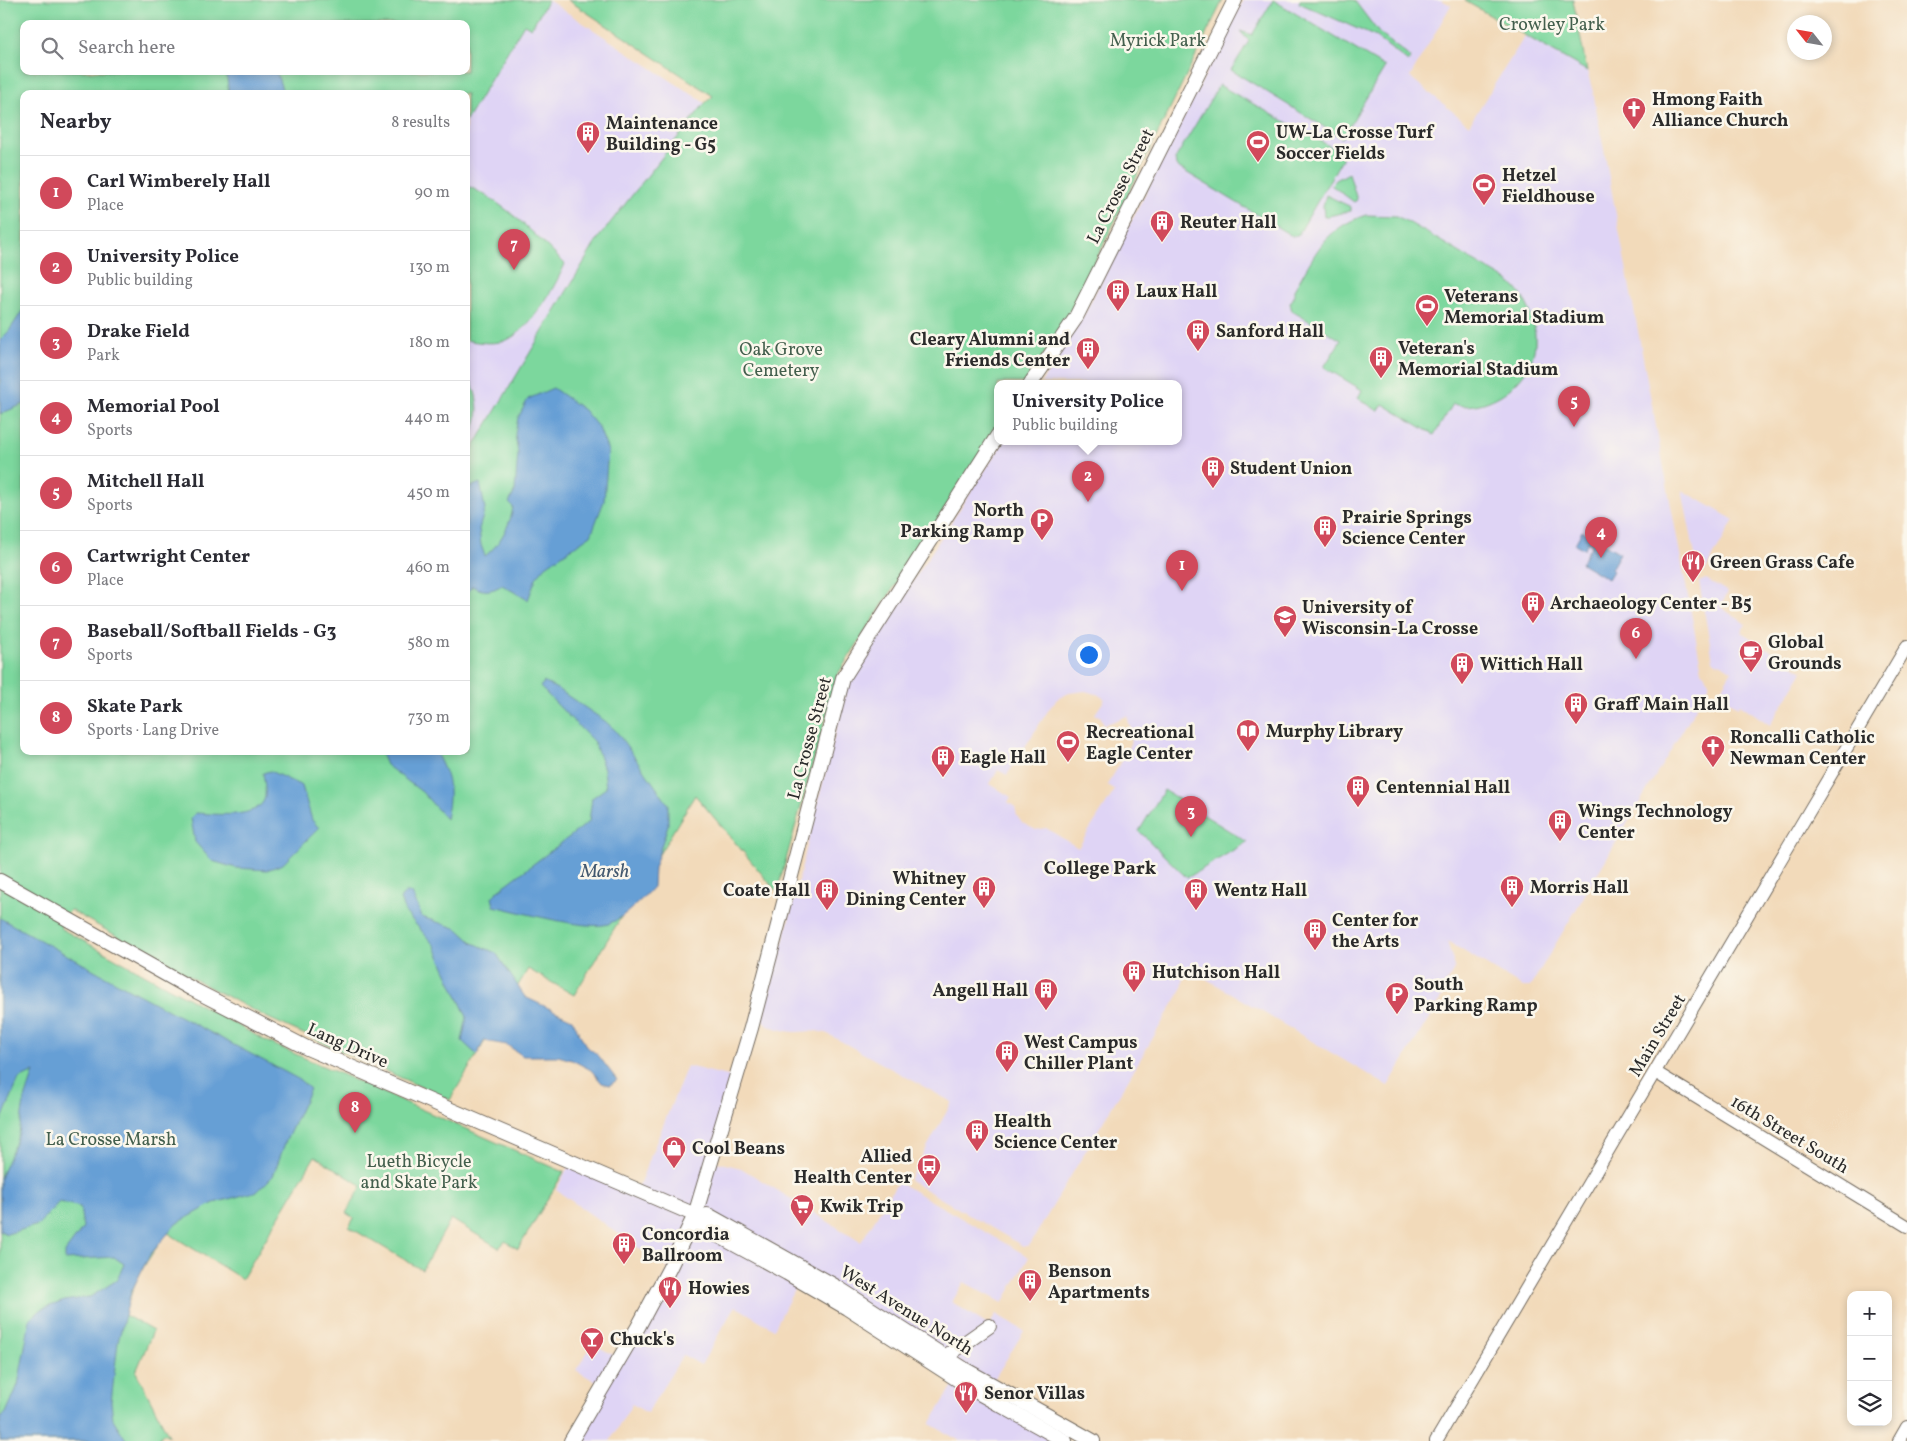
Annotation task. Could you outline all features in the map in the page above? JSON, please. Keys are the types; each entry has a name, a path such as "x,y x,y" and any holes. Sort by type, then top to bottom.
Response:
{"main road":[{"name":"La Crosse Street","path":"1034,380 1075,319 1235,0"},
{"name":"La Crosse Street","path":"571,1441 604,1386 697,1216 751,1028 843,678 994,441"},
{"name":"Lang Drive","path":"0,881 192,989 307,1048 697,1216"},
{"name":"West Avenue North","path":"1065,1441 977,1392 847,1308 787,1272 702,1226 697,1216 710,1216 769,1248 845,1292 945,1357 1093,1441"},
{"path":"945,1357 989,1326"}],"street":[{"name":"Main Street","path":"1436,1441 1907,646"},
{"name":"16th Street South","path":"1655,1072 1907,1226"},
{"path":"1899,1441 1907,1427"}],"shaded area":[{"path":"538,0 548,0 705,103 599,237 470,453 470,114"},
{"name":"University of Wisconsin-La Crosse","path":"1243,0 1441,0 1451,5 1410,77 1469,125 1525,36 1587,71 1593,92 1702,671 1709,682 1709,686 1530,987 1523,987 1447,941 1455,968 1444,986 1447,988 1388,1086 1205,978 1201,971 1188,970 1184,977 1182,989 1032,1241 1027,1246 1023,1246 909,1180 952,1102 826,1033 786,1031 768,1026 762,1019 787,927 847,685 1001,445 1182,445 1182,380 1043,380 1085,313","holes":["1085,691 1097,694 1105,699 1095,714 1101,717 1104,725 1127,716 1132,733 1129,750 1107,785 1115,790 1078,848 1046,828 1036,830 1022,823 1017,816 1015,807 1008,802 1011,797 990,784 998,770 1007,775 1057,699 1069,693"]},
{"path":"1682,490 1734,520 1705,571 1698,570"},
{"path":"1706,579 1728,592 1720,607 1746,624 1741,632 1803,671 1770,725 1740,704 1738,707 1718,694 1732,671 1713,660 1699,582"},
{"path":"687,1066 736,1078 712,1161 741,1168 861,1242 898,1182 1029,1257 1003,1303 964,1282 952,1302 989,1326 996,1314 1024,1331 991,1384 799,1280 774,1329 735,1306 701,1365 683,1355 647,1413 632,1404 610,1441 571,1441 603,1386 576,1370 593,1344 619,1358 669,1269 556,1190 571,1162 637,1190"},
{"path":"957,1379 1065,1441 960,1441 930,1424"}],"green space":[{"path":"0,0 548,0 531,28 524,24 470,114 470,90 20,90 20,755 470,755 470,453 599,237 705,103 713,96 568,0 1223,0 1066,321 1027,380 994,380 994,432 838,674 777,892 695,795 574,995 528,969 450,1100 268,1018 70,910 60,928 268,1042 564,1172 518,1249 505,1241 499,1248 451,1219 422,1270 349,1227 354,1218 346,1213 362,1186 315,1156 242,1279 168,1233 141,1271 125,1315 153,1331 136,1372 169,1436 163,1433 158,1441 0,1441"},
{"path":"1273,0 1385,67 1342,138 1231,70 1249,41 1240,31 1252,35"},
{"path":"1300,0 1354,0 1379,33 1411,58 1408,62 1376,37 1299,3"},
{"name":"Crowley Park","path":"1573,0 1587,71 1465,1"},
{"name":"UW-La Crosse Turf Soccer Fields","path":"1219,85 1342,153 1342,159 1298,235 1292,236 1176,166 1175,159"},
{"path":"1349,173 1357,200 1354,202 1331,185"},
{"path":"470,187 484,194 509,212 565,264 542,306 518,333 504,341 482,343 470,341"},
{"path":"1326,195 1351,207 1351,211 1324,217 1323,206"},
{"name":"Veterans Memorial Stadium","path":"1366,215 1396,216 1501,277 1509,282 1523,297 1532,317 1535,338 1534,348 1531,362 1522,377 1507,391 1493,399 1469,406 1453,404 1434,435 1383,404 1378,411 1358,398 1362,390 1324,367 1341,340 1292,311 1290,303 1294,297 1294,290 1322,245 1340,228"},
{"path":"470,379 478,406 478,415 470,435"},
{"path":"1164,790 1247,842 1187,878 1139,831"}],"water":[{"path":"227,75 277,75 282,89 282,90 228,90"},
{"path":"20,314 20,406 0,414 0,340 9,331"},
{"path":"553,388 584,410 599,428 608,451 604,501 591,535 546,566 536,578 528,600 502,585 487,590 472,586 470,589 470,487 480,483 485,509 479,529 481,545 485,556 499,541 512,514 513,507 509,503 515,491 518,453 515,434 518,418 528,399"},
{"path":"1582,531 1620,553 1608,579 1581,563 1592,545 1588,542 1584,549 1575,544"},
{"name":"Marsh","path":"544,682 605,721 616,731 668,804 668,825 654,868 653,887 626,913 608,924 585,925 569,923 494,906 492,897 499,890 589,822 592,798 606,788 604,769 594,742 540,687"},
{"path":"382,755 437,755 444,769 448,784 449,800 446,819 422,792 386,765"},
{"path":"270,771 302,786 312,820 319,828 283,864 267,870 236,868 212,861 195,842 191,818 196,813 235,814 254,809 261,804 265,797 263,773"},
{"path":"405,893 412,893 422,917 458,929 473,943 496,953 525,997 572,1019 586,1046 598,1055 617,1080 610,1085 602,1083 591,1070 572,1060 558,1056 523,1056 507,1045 484,1041 477,1055 462,1041 467,1017 434,945 405,912 400,899"},
{"path":"0,918 300,1080 310,1089 285,1143 273,1176 258,1191 214,1203 176,1224 149,1256 131,1292 118,1342 111,1402 113,1419 127,1441 0,1441 0,1418 6,1413 18,1385 30,1319 42,1309 64,1301 90,1297 117,1280 124,1264 114,1257 65,1260 65,1252 83,1228 80,1207 59,1202 38,1225 7,1234 0,1231 0,1178 19,1134 24,1102 34,1072 19,1079 0,1124"}],"place":[{"name":"Hmong Faith Alliance Church","path":"1634,130"},
{"name":"Maintenance Building - G5","path":"588,154"},
{"name":"UW-La Crosse Turf Soccer Fields","path":"1258,163"},
{"name":"Hetzel Fieldhouse","path":"1484,206"},
{"name":"Reuter Hall","path":"1162,243"},
{"name":"Baseball/Softball Fields - G3","path":"514,270"},
{"name":"Laux Hall","path":"1118,312"},
{"name":"Veterans Memorial Stadium","path":"1427,327"},
{"name":"Sanford Hall","path":"1198,352"},
{"name":"Cleary Alumni and Friends Center","path":"1088,370"},
{"name":"Veteran's Memorial Stadium","path":"1381,379"},
{"name":"Mitchell Hall","path":"1574,427"},
{"name":"Student Union","path":"1213,489"},
{"name":"University Police","path":"1088,502"},
{"name":"North Parking Ramp","path":"1042,541"},
{"name":"Prairie Springs Science Center","path":"1325,548"},
{"name":"Memorial Pool","path":"1601,558"},
{"name":"Green Grass Cafe","path":"1693,583"},
{"name":"Carl Wimberely Hall","path":"1182,591"},
{"name":"Archaeology Center - B5","path":"1533,624"},
{"name":"University of Wisconsin-La Crosse","path":"1285,638"},
{"name":"Cartwright Center","path":"1636,659"},
{"name":"Global Grounds","path":"1751,673"},
{"name":"Wittich Hall","path":"1462,685"},
{"name":"Graff Main Hall","path":"1576,725"},
{"name":"Murphy Library","path":"1248,752"},
{"name":"Recreational Eagle Center","path":"1068,763"},
{"name":"Roncalli Catholic Newman Center","path":"1713,768"},
{"name":"Eagle Hall","path":"943,778"},
{"name":"Centennial Hall","path":"1358,808"},
{"name":"Drake Field","path":"1191,837"},
{"name":"Wings Technology Center","path":"1560,842"},
{"name":"Morris Hall","path":"1512,908"},
{"name":"Whitney Dining Center","path":"984,909"},
{"name":"Coate Hall","path":"827,911"},
{"name":"Wentz Hall","path":"1196,911"},
{"name":"Center for the Arts","path":"1315,951"},
{"name":"Hutchison Hall","path":"1134,993"},
{"name":"Angell Hall","path":"1046,1011"},
{"name":"South Parking Ramp","path":"1397,1015"},
{"name":"West Campus Chiller Plant","path":"1007,1073"},
{"name":"Skate Park","path":"355,1133"},
{"name":"Health Science Center","path":"977,1152"},
{"name":"Cool Beans","path":"674,1169"},
{"name":"Allied Health Center","path":"929,1187"},
{"name":"Kwik Trip","path":"802,1227"},
{"name":"Concordia Ballroom","path":"624,1265"},
{"name":"Benson Apartments","path":"1030,1302"},
{"name":"Howies","path":"670,1309"},
{"name":"Chuck's","path":"592,1360"},
{"name":"Senor Villas","path":"966,1414"}],"district":[{"name":"College Park","path":"1100,867"}],"park label":[{"name":"Myrick Park","path":"1158,40"},
{"name":"Oak Grove Cemetery","path":"781,359"},
{"name":"La Crosse Marsh","path":"111,1139"},
{"name":"Lueth Bicycle and Skate Park","path":"419,1171"}]}
